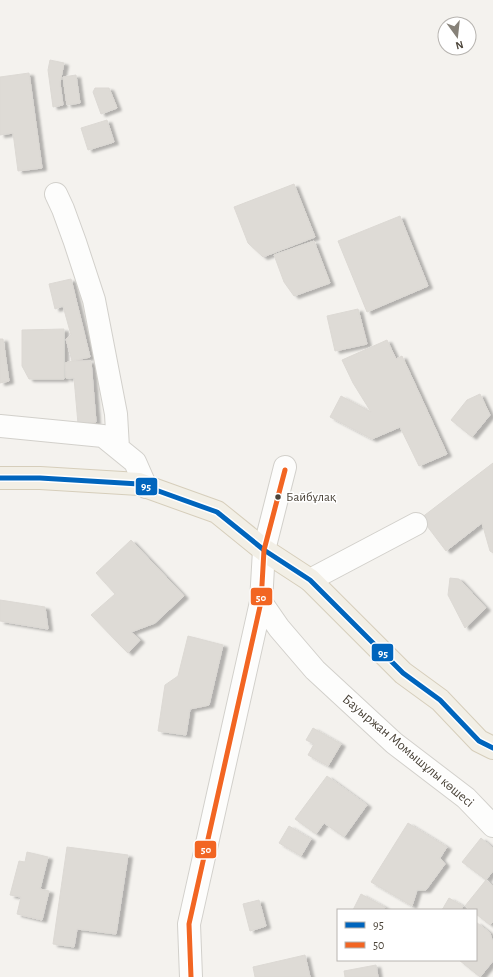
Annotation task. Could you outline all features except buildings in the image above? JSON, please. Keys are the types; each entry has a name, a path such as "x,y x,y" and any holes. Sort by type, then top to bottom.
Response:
{"main road":[{"path":"0,478 40,478 139,484 217,512 264,550 310,580 403,673 440,700 479,741 493,748"}],"street":[{"path":"56,194 75,242 94,300 116,414 118,448"},
{"path":"0,426 103,436 135,462 146,487"},
{"path":"191,977 189,924 261,602 264,550 285,467"},
{"path":"310,580 416,524"},
{"name":"Бауыржан Момышұлы көшесі","path":"261,602 279,628 315,670 394,743 491,817"}],"transit line":[{"name":"50","path":"191,977 189,924 261,602 264,550 285,470"},
{"name":"95","path":"0,478 40,478 139,484 217,512 264,550 310,580 403,673 440,700 479,741 493,748"}],"place":[{"name":"Байбұлақ","path":"278,497"}]}
